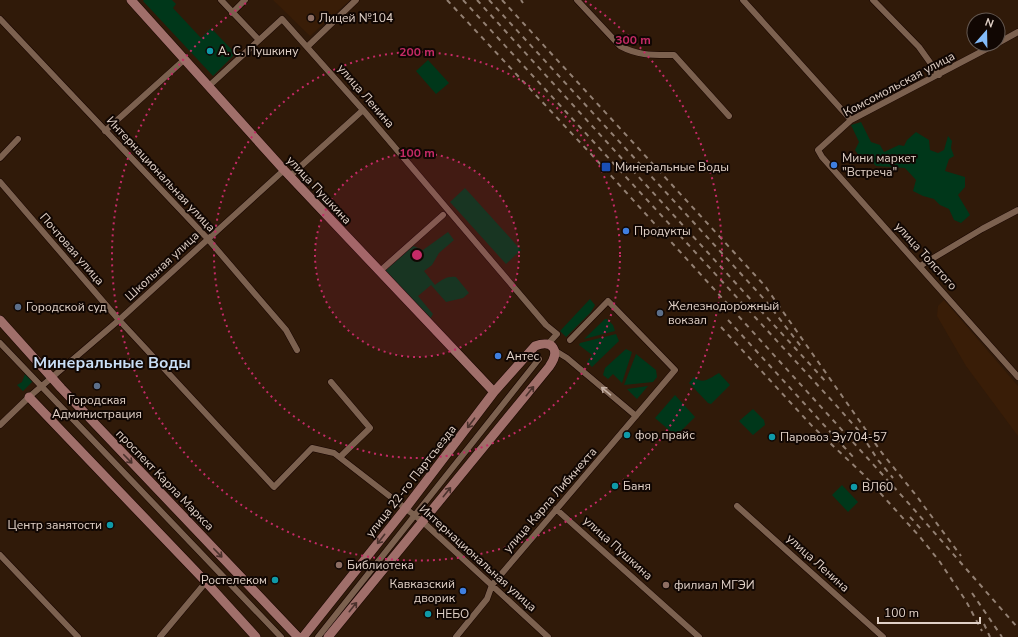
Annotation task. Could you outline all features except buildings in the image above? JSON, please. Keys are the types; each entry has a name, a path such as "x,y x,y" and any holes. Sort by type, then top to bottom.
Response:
{"main road":[{"name":"улица Пушкина","path":"130,0 287,173 494,392"},
{"name":"проспект Карла Маркса","path":"0,320 52,378 298,637"},
{"name":"улица 22-го Партсъезда","path":"304,637 494,392 535,346 551,348"},
{"path":"328,637 549,367 556,355 551,348"},
{"path":"29,397 206,582 256,637"}],"street":[{"path":"209,86 259,40 220,0"},
{"path":"232,13 245,0"},
{"path":"307,47 356,0"},
{"path":"577,0 620,46 644,55 674,55 729,116"},
{"path":"744,0 851,120"},
{"path":"873,0 919,46 939,75"},
{"name":"улица Ленина","path":"259,40 282,19 363,110 546,325 557,334 551,348"},
{"name":"Интернациональная улица","path":"0,20 207,238 286,330 297,350"},
{"name":"Комсомольская улица","path":"1006,38 1018,32"},
{"name":"Комсомольская улица","path":"818,150 851,120 981,52"},
{"path":"105,131 185,59"},
{"name":"Школьная улица","path":"0,425 29,397 119,320 207,238 363,110"},
{"path":"0,158 18,139"},
{"name":"улица Толстого","path":"818,150 822,157 1018,377"},
{"name":"Почтовая улица","path":"0,182 119,320 274,487"},
{"path":"920,266 982,229 1018,210"},
{"path":"380,271 443,215"},
{"name":"улица Карла Либкнехта","path":"456,637 487,599 492,585 675,370 608,301 570,340"},
{"name":"проспект Карла Маркса","path":"0,343 281,637"},
{"path":"551,348 636,416"},
{"path":"318,637 539,359"},
{"path":"331,382 370,428 340,458"},
{"name":"Интернациональная улица","path":"274,487 312,448 334,453 423,522 548,637"},
{"name":"улица Ленина","path":"737,506 882,637"},
{"name":"улица Пушкина","path":"556,509 699,637"},
{"path":"0,555 78,637"},
{"path":"160,637 206,582"}],"shaded area":[{"name":"Лицей №104","path":"273,0 350,0 310,36"},
{"path":"944,300 1018,386 1018,436 966,366 937,316 938,306"}],"green space":[{"path":"172,0 176,4 173,8 201,38 211,28 232,50 233,49 237,52 213,76 143,1"},
{"path":"428,60 449,83 436,94 416,71"},
{"path":"861,122 871,142 880,145 884,152 899,145 904,146 907,140 916,132 929,140 930,150 938,153 944,150 948,136 952,141 951,148 954,156 949,159 945,171 965,177 965,187 958,195 970,215 961,223 954,220 949,209 940,205 934,199 913,191 916,180 905,168 876,166 868,158 859,156 855,150 859,142 851,125"},
{"path":"465,188 521,250 506,264 450,202"},
{"path":"448,232 454,240 439,253 432,265 424,271 435,285 445,278 456,277 469,293 463,298 446,302 431,285 418,296 433,314 429,321 381,271 411,245 423,250"},
{"path":"590,299 595,305 591,312 566,337 560,331"},
{"path":"605,319 613,325 615,331 584,339"},
{"path":"616,334 619,341 592,367 587,362 592,355 579,345 580,343"},
{"path":"626,349 632,352 622,383 613,374 608,379 603,375 605,368"},
{"path":"636,354 656,370 657,377 653,382 624,385"},
{"path":"719,373 730,385 711,404 708,403 689,383 694,377 703,381 710,379"},
{"path":"25,374 33,381 23,391 17,385 22,382"},
{"path":"648,386 637,399 627,389"},
{"path":"675,395 695,417 676,436 655,418"},
{"path":"753,409 764,420 765,425 753,435 739,421"},
{"path":"842,485 858,502 848,512 832,495"}],"railway":[{"path":"447,0 604,168 911,506 1018,628"},
{"path":"463,0 835,404 859,431 878,460 893,478"},
{"path":"477,0 827,383"},
{"path":"489,0 765,300 803,349"},
{"path":"502,0 765,286 882,453 915,494 961,556"},
{"path":"728,320 855,459"},
{"path":"721,327 813,427 863,474 920,537 940,562 966,601 982,631"},
{"path":"910,517 921,529"},
{"path":"972,593 1002,637"},
{"path":"984,624 990,637"}],"place":[{"name":"Лицей №104","path":"311,18"},
{"name":"А. С. Пушкину","path":"210,51"},
{"name":"Мини маркет \"Встреча\"","path":"834,165"},
{"name":"Минеральные Воды","path":"606,167"},
{"name":"Продукты","path":"626,231"},
{"name":"Городской суд","path":"18,307"},
{"name":"Железнодорожный вокзал","path":"660,313"},
{"name":"Антес","path":"498,356"},
{"name":"Городская Администрация","path":"97,386"},
{"name":"фор прайс","path":"627,435"},
{"name":"Паровоз Эу704-57","path":"772,437"},
{"name":"Баня","path":"615,486"},
{"name":"ВЛ60","path":"854,487"},
{"name":"Центр занятости","path":"110,525"},
{"name":"Библиотека","path":"339,565"},
{"name":"Ростелеком","path":"275,580"},
{"name":"филиал МГЭИ","path":"666,585"},
{"name":"Кавказский дворик","path":"463,591"},
{"name":"НЕБО","path":"428,614"}],"district":[{"name":"Минеральные Воды","path":"112,363"}]}
